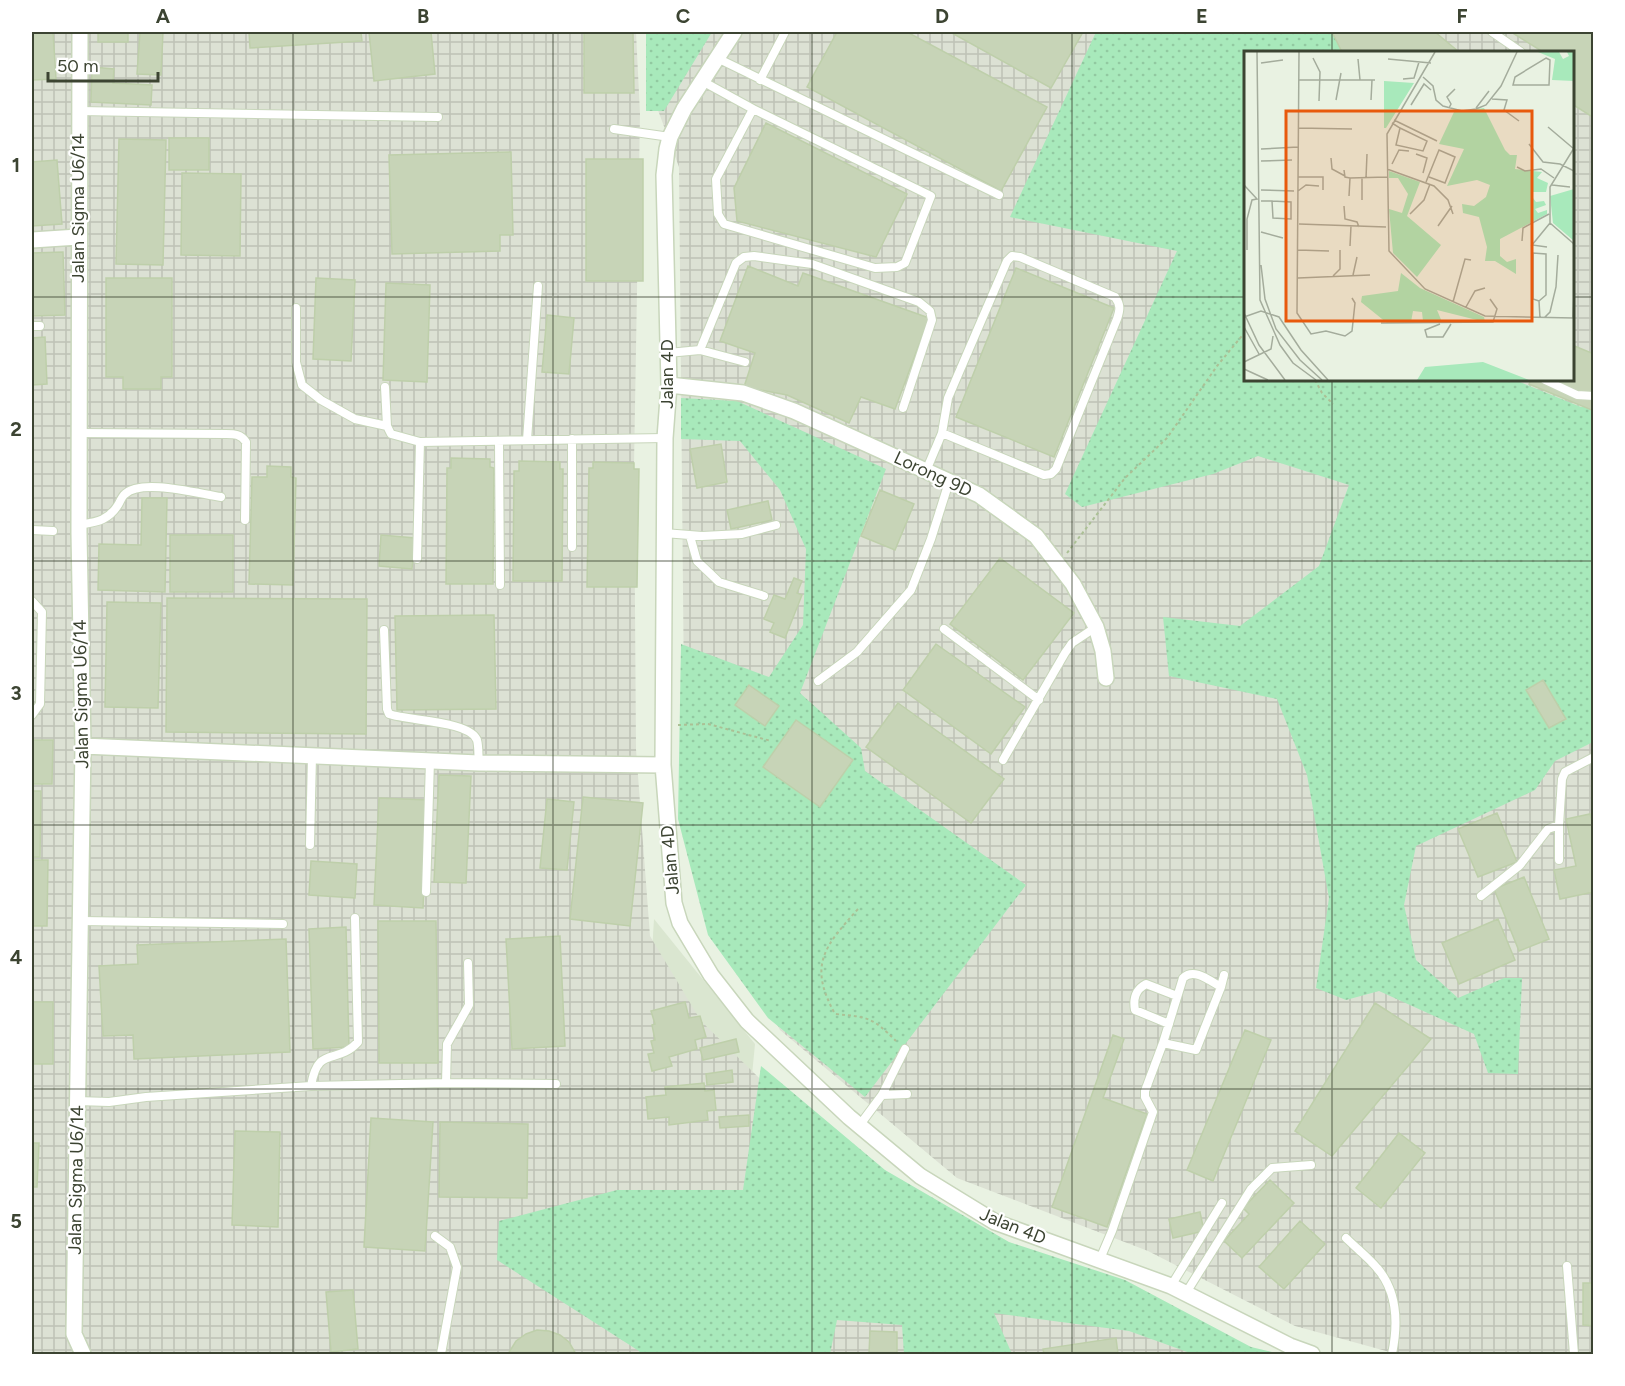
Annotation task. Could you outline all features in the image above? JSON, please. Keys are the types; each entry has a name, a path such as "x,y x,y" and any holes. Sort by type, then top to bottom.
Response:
{"street":[{"name":"Jalan Sigma U6/14","path":"80,32 78,111 79,525 83,746 74,1334 83,1354"},
{"name":"Jalan 4D","path":"734,32 684,109 670,137 664,175 669,385 665,438 663,765 674,903 680,923 711,975 747,1021 859,1126 920,1176 995,1222 1171,1286 1290,1346 1312,1354"},
{"path":"32,240 78,237"},
{"name":"Lorong 9D","path":"669,385 743,393 763,400 794,411 979,495 1036,536 1073,584 1096,627 1103,651 1106,678"},
{"path":"83,746 479,764 663,765"}],"lane":[{"path":"760,80 785,32"},
{"path":"1492,32 1520,51"},
{"path":"717,58 999,195"},
{"path":"702,81 753,109 931,196 905,263 897,267 875,268 724,224 718,214 716,179 753,109"},
{"path":"78,111 438,117"},
{"path":"614,129 670,137"},
{"path":"700,350 736,263 744,257 754,256 812,264 919,302 930,311 932,320 903,408"},
{"path":"926,471 942,433 948,398 1007,261 1012,256 1020,257 1115,297 1119,302 1120,309 1117,319 1056,469 1051,474 1044,476 942,433"},
{"path":"526,440 538,286"},
{"path":"296,308 296,362 302,385 321,400 355,419 387,426"},
{"path":"668,353 700,350 745,362"},
{"path":"1547,381 1577,395 1593,396"},
{"path":"385,387 387,426 391,434 420,442 665,438"},
{"path":"79,433 226,434 243,437 246,442 245,520"},
{"path":"572,439 572,547"},
{"path":"499,441 500,585"},
{"path":"417,559 420,442"},
{"path":"818,681 857,652 910,590 931,539 949,482"},
{"path":"79,525 101,522 110,516 125,494 135,489 148,487 221,497"},
{"path":"664,533 690,536 742,534 776,525"},
{"path":"32,530 53,531"},
{"path":"690,536 697,561 719,582 764,596"},
{"path":"32,601 42,612 40,704 32,715"},
{"path":"1003,760 1065,653 1072,643 1096,627"},
{"path":"944,629 1039,700"},
{"path":"384,630 389,714 403,719 454,725 471,731 476,739 479,764"},
{"path":"310,845 312,756"},
{"path":"1559,860 1558,825 1562,779 1565,772 1593,757"},
{"path":"426,892 430,761"},
{"path":"1481,896 1520,865 1548,829 1558,825"},
{"path":"311,1086 314,1070 318,1064 326,1058 351,1050 358,1042 355,918"},
{"path":"81,921 283,924"},
{"path":"446,1083 447,1044 469,1005 468,963"},
{"path":"1100,1259 1153,1112 1145,1098 1144,1090 1163,1043 1183,978 1188,973 1194,973 1221,987"},
{"path":"1163,1043 1196,1050 1224,975"},
{"path":"1169,1024 1135,1011 1134,1001 1138,988 1146,984 1177,996"},
{"path":"859,1126 882,1095 905,1049"},
{"path":"77,1101 109,1102 146,1097 311,1086 446,1083 556,1084"},
{"path":"882,1095 907,1094"},
{"path":"1186,1293 1251,1189 1272,1168 1311,1166"},
{"path":"1171,1286 1222,1203"},
{"path":"435,1236 450,1247 457,1267 441,1354"},
{"path":"1346,1238 1378,1269 1390,1289 1396,1322 1392,1354"},
{"path":"1567,1266 1574,1354"}],"path":[{"path":"1058,565 1125,478 1167,438 1217,366 1244,332"},
{"path":"1316,381 1322,393 1333,404"},
{"path":"663,726 708,724 771,741"},
{"path":"858,909 838,932 823,957 821,976 828,1002 835,1014 864,1017 877,1022 905,1049"}],"shaded area":[{"path":"32,32 636,32 640,114 634,466 636,749 650,936 701,1021 857,1174 1236,1354 39,1354 32,1352"},
{"path":"651,32 1593,32 1593,1354 1397,1354 1295,1326 1148,1251 957,1178 780,1030 718,917 685,802 679,167 652,94"},
{"path":"654,919 755,1044 741,1189 638,1184"}],"green space":[{"path":"646,32 712,32 664,111 646,111"},
{"path":"1096,32 1332,32 1342,51 1244,51 1244,381 1517,381 1581,407 1593,407 1593,742 1555,761 1535,790 1416,846 1404,905 1416,960 1458,998 1504,978 1522,978 1518,1074 1488,1073 1474,1034 1379,991 1346,1000 1316,988 1329,898 1307,775 1277,699 1169,676 1163,617 1240,626 1319,566 1349,485 1258,456 1213,474 1082,507 1065,494 1177,251 1010,217"},
{"path":"681,398 737,401 886,469 800,693 861,748 865,771 1026,885 865,1097 768,1018 708,935 678,819 681,644 769,677 803,625 806,549 780,490 740,441 681,439"},
{"path":"761,1066 885,1170 1009,1242 1125,1280 1251,1347 1280,1354 1193,1354 1129,1331 994,1313 1012,1354 904,1354 902,1325 837,1320 830,1354 641,1354 497,1260 499,1221 617,1190 743,1190"}],"building":[{"path":"32,32 53,32 56,79 32,80"},
{"path":"98,32 128,32 128,42 98,42"},
{"path":"140,32 163,32 161,75 137,74"},
{"path":"249,32 361,32 362,41 250,48"},
{"path":"369,32 431,32 435,74 374,81"},
{"path":"584,32 633,32 634,93 584,93"},
{"path":"837,32 907,32 1047,107 1001,191 807,87"},
{"path":"950,32 1083,32 1051,88"},
{"path":"1332,32 1435,32 1458,51 1342,51"},
{"path":"1511,32 1594,32 1594,118 1574,105 1574,51 1541,51"},
{"path":"92,67 114,69 113,83 152,85 151,105 91,102"},
{"path":"766,123 907,194 876,257 737,221 734,188"},
{"path":"169,138 209,138 209,170 169,170"},
{"path":"119,139 166,140 163,265 116,264"},
{"path":"511,152 513,235 500,235 500,251 392,254 389,155"},
{"path":"586,159 643,159 643,281 586,281"},
{"path":"57,160 62,224 32,226 32,162"},
{"path":"182,173 241,174 240,256 181,255"},
{"path":"63,252 65,315 32,316 32,253"},
{"path":"748,266 798,286 803,273 929,318 895,409 861,397 849,423 787,395 744,387 755,353 720,341"},
{"path":"1016,268 1114,308 1054,457 956,417"},
{"path":"106,278 172,278 172,377 161,377 161,389 123,389 123,377 106,377"},
{"path":"316,278 355,280 351,361 313,359"},
{"path":"386,283 430,285 427,382 383,380"},
{"path":"547,315 574,318 569,374 542,372"},
{"path":"45,337 47,384 32,385 32,338"},
{"path":"1574,346 1594,354 1594,411 1529,384 1530,381 1574,381"},
{"path":"721,444 727,482 697,488 690,449"},
{"path":"451,458 490,459 490,467 494,468 493,584 446,584 447,468 451,468"},
{"path":"519,461 560,462 560,469 563,469 562,581 513,581 514,471 519,471"},
{"path":"593,462 634,463 634,469 639,469 637,587 587,587 589,468 593,468"},
{"path":"267,466 291,467 291,477 296,478 293,585 249,584 252,477 267,477"},
{"path":"880,490 914,504 895,550 861,536"},
{"path":"142,498 167,498 165,592 98,590 99,544 141,545"},
{"path":"768,501 772,520 731,529 727,510"},
{"path":"170,535 233,535 233,592 170,592"},
{"path":"381,535 415,538 412,569 379,566"},
{"path":"1000,558 1074,613 1023,680 950,624"},
{"path":"794,578 802,581 797,593 802,595 785,638 770,632 774,623 764,619 774,595 785,599"},
{"path":"167,598 367,599 366,734 166,732"},
{"path":"107,602 161,603 158,708 105,707"},
{"path":"494,615 496,709 397,710 395,616"},
{"path":"936,644 1025,707 991,754 903,690"},
{"path":"1543,680 1566,719 1549,728 1526,690"},
{"path":"749,685 779,706 765,726 735,705"},
{"path":"898,703 1004,779 971,823 866,747"},
{"path":"796,720 853,760 820,807 763,767"},
{"path":"32,740 53,740 52,784 32,784"},
{"path":"439,775 471,776 466,883 434,882"},
{"path":"32,791 41,791 40,857 32,857"},
{"path":"583,797 643,803 630,926 570,919"},
{"path":"379,798 428,800 423,908 374,905"},
{"path":"547,799 574,802 567,870 540,868"},
{"path":"1497,813 1517,862 1478,877 1458,829"},
{"path":"1590,814 1594,830 1594,892 1560,899 1554,870 1576,866 1566,819"},
{"path":"32,860 48,860 47,926 32,926"},
{"path":"311,861 357,864 355,898 309,895"},
{"path":"1524,877 1549,939 1519,951 1494,889"},
{"path":"1498,919 1515,960 1459,984 1442,943"},
{"path":"378,921 436,921 438,1063 379,1063"},
{"path":"346,927 349,1047 313,1049 309,929"},
{"path":"560,936 565,1046 512,1049 506,939"},
{"path":"286,939 290,1052 134,1059 133,1035 103,1036 99,966 138,964 137,945"},
{"path":"32,1002 53,1002 53,1064 32,1064"},
{"path":"685,1002 689,1018 700,1016 706,1037 695,1040 697,1049 669,1057 672,1066 652,1071 648,1054 654,1053 651,1041 655,1040 652,1025 655,1024 651,1011"},
{"path":"1375,1003 1431,1039 1332,1156 1295,1131"},
{"path":"1245,1030 1271,1040 1213,1181 1187,1170"},
{"path":"1113,1035 1124,1039 1103,1098 1147,1114 1107,1227 1052,1207"},
{"path":"736,1039 739,1052 703,1060 700,1048"},
{"path":"732,1070 733,1082 707,1085 706,1074"},
{"path":"704,1083 705,1091 714,1090 716,1110 707,1111 708,1120 669,1125 669,1117 648,1119 646,1097 666,1095 665,1087"},
{"path":"749,1115 749,1126 720,1128 719,1117"},
{"path":"371,1118 433,1122 425,1251 364,1247"},
{"path":"440,1122 528,1124 527,1198 439,1197"},
{"path":"235,1131 280,1132 278,1227 232,1225"},
{"path":"1399,1133 1425,1153 1381,1208 1356,1188"},
{"path":"32,1143 39,1143 37,1187 32,1187"},
{"path":"1270,1180 1294,1203 1242,1258 1224,1241 1249,1214 1243,1208"},
{"path":"1200,1212 1204,1231 1173,1238 1169,1219"},
{"path":"1300,1221 1325,1244 1284,1289 1259,1267"},
{"path":"1583,1283 1594,1283 1594,1326 1583,1325"},
{"path":"353,1290 358,1349 331,1352 326,1292"},
{"path":"537,1330 560,1335 569,1342 576,1354 508,1354 516,1341"},
{"path":"870,1331 897,1332 897,1354 869,1354"},
{"path":"1116,1338 1118,1354 1044,1354 1043,1349"}]}
